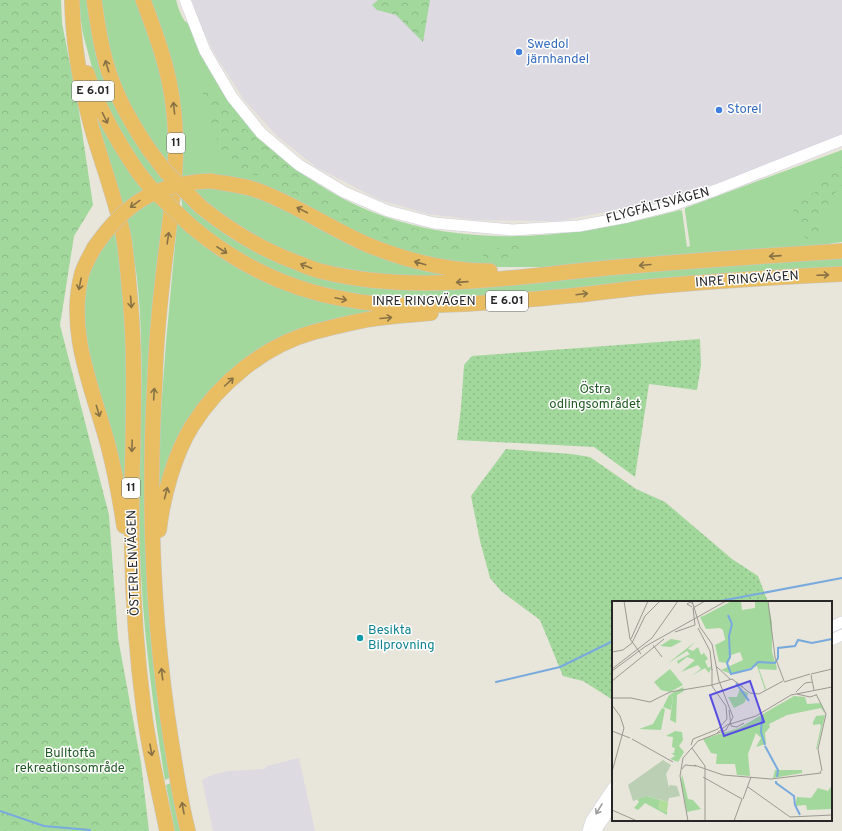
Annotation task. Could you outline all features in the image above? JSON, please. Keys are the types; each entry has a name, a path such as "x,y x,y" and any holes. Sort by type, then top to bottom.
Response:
{"highway":[{"name":"INRE RINGVÄGEN","path":"72,0 78,38 92,89 108,124 138,172 150,187 211,243 250,267 272,278 294,286 344,299 377,304 413,305 484,303 556,298 646,287 842,274"},
{"name":"ÖSTERLENVÄGEN","path":"72,0 73,31 82,88 123,235 131,305 133,362 131,476 132,552 135,607 144,712 167,831"},
{"name":"INRE RINGVÄGEN","path":"94,0 103,52 112,81 127,113 150,151 166,172 201,207 222,224 246,240 280,257 318,271 358,280 396,283 452,282 678,262 842,251"},
{"name":"ÖSTERLENVÄGEN","path":"143,0 168,76 176,132 174,193 163,276 155,376 152,427 152,520 154,587 159,653 178,784 188,831"},
{"path":"144,712 124,525 119,493 108,445 79,343 77,320 78,296 82,272 94,248 107,230 124,212 139,201 169,187 184,183 211,181 257,190 281,199 368,245 427,264 456,270 480,271 585,270"},
{"path":"154,587 160,520 171,475 181,447 191,426 208,405 226,385 248,365 291,340 314,332 371,319 500,306 556,298"}],"street":[{"name":"FLYGFÄLTSVÄGEN","path":"185,0 205,52 232,97 262,133 300,165 344,192 388,211 434,223 512,230 579,226 627,217 670,206 716,190 842,140"},
{"path":"832,627 842,622"},
{"path":"832,640 842,635"},
{"path":"588,831 592,821 612,790"},
{"path":"595,831 612,806"}],"shaded area":[{"path":"192,0 842,0 842,137 754,171 661,201 559,221 476,220 429,214 380,200 316,167 277,136 245,101 214,53 196,14"},
{"path":"299,758 315,831 213,831 202,780 212,775 228,771 265,769 267,766"}],"green space":[{"name":"Bulltofta rekreationsområde","path":"0,0 61,0 62,23 78,105 93,205 74,236 60,325 109,515 118,638 141,763 149,831 0,831"},
{"path":"78,0 89,0 94,36 166,184 158,187 122,138 96,82 83,34"},
{"path":"101,0 138,0 155,50 166,97 170,167 151,140 126,98 108,43"},
{"path":"149,0 176,0 181,15 189,26 195,42 213,77 225,95 286,162 318,184 360,207 404,223 449,232 495,236 542,235 588,230 680,210 682,211 687,247 690,246 685,208 842,150 842,242 807,247 713,252 544,267 470,267 404,255 299,205 182,180"},
{"path":"378,0 430,0 423,42 396,15 377,10 372,5"},
{"path":"203,84 207,85 236,120 259,141 315,186 349,208 362,211 397,224 437,234 479,240 473,245 444,255 415,250 351,225 257,175 236,173 224,162 219,143 209,122 211,115 202,92"},
{"path":"87,92 147,192 122,208"},
{"path":"842,157 842,193 838,189 831,199 830,211 821,218 819,227 821,235 815,239 807,239 799,231 795,224 793,204 821,189 820,178 825,173 836,172"},
{"path":"189,188 239,189 460,276 383,276 332,268 278,249 220,214"},
{"path":"181,196 305,272 528,281 842,257 842,269 702,276 539,292 422,299 347,294 290,279 236,253 183,213"},
{"path":"153,199 167,213 150,404 172,777 165,780 150,678 143,609 139,506 141,370 140,315 136,270 125,217"},
{"path":"177,223 205,247 222,257 389,310 327,325 217,388 159,501 160,424"},
{"path":"114,227 126,287 127,508 82,331 87,271"},
{"path":"524,241 525,243 522,249 518,253 508,257 485,259 483,256 484,253 494,250 504,244"},
{"name":"Östra odlingsområdet","path":"700,339 701,365 697,390 649,384 635,477 594,447 457,440 464,365 472,356"},
{"path":"506,449 590,457 636,489 665,502 732,559 758,576 768,601 612,601 612,699 583,681 563,676 540,620 501,591 490,578 480,541 471,496"},
{"path":"173,782 183,831 175,831 166,785"}],"waterway":[{"path":"720,601 842,578"},
{"path":"496,682 560,667 612,641"},
{"path":"0,811 44,826 90,830"}],"place":[{"name":"Swedol järnhandel","path":"519,52"},
{"name":"Storel","path":"719,110"},
{"name":"Besikta Bilprovning","path":"360,638"}]}
